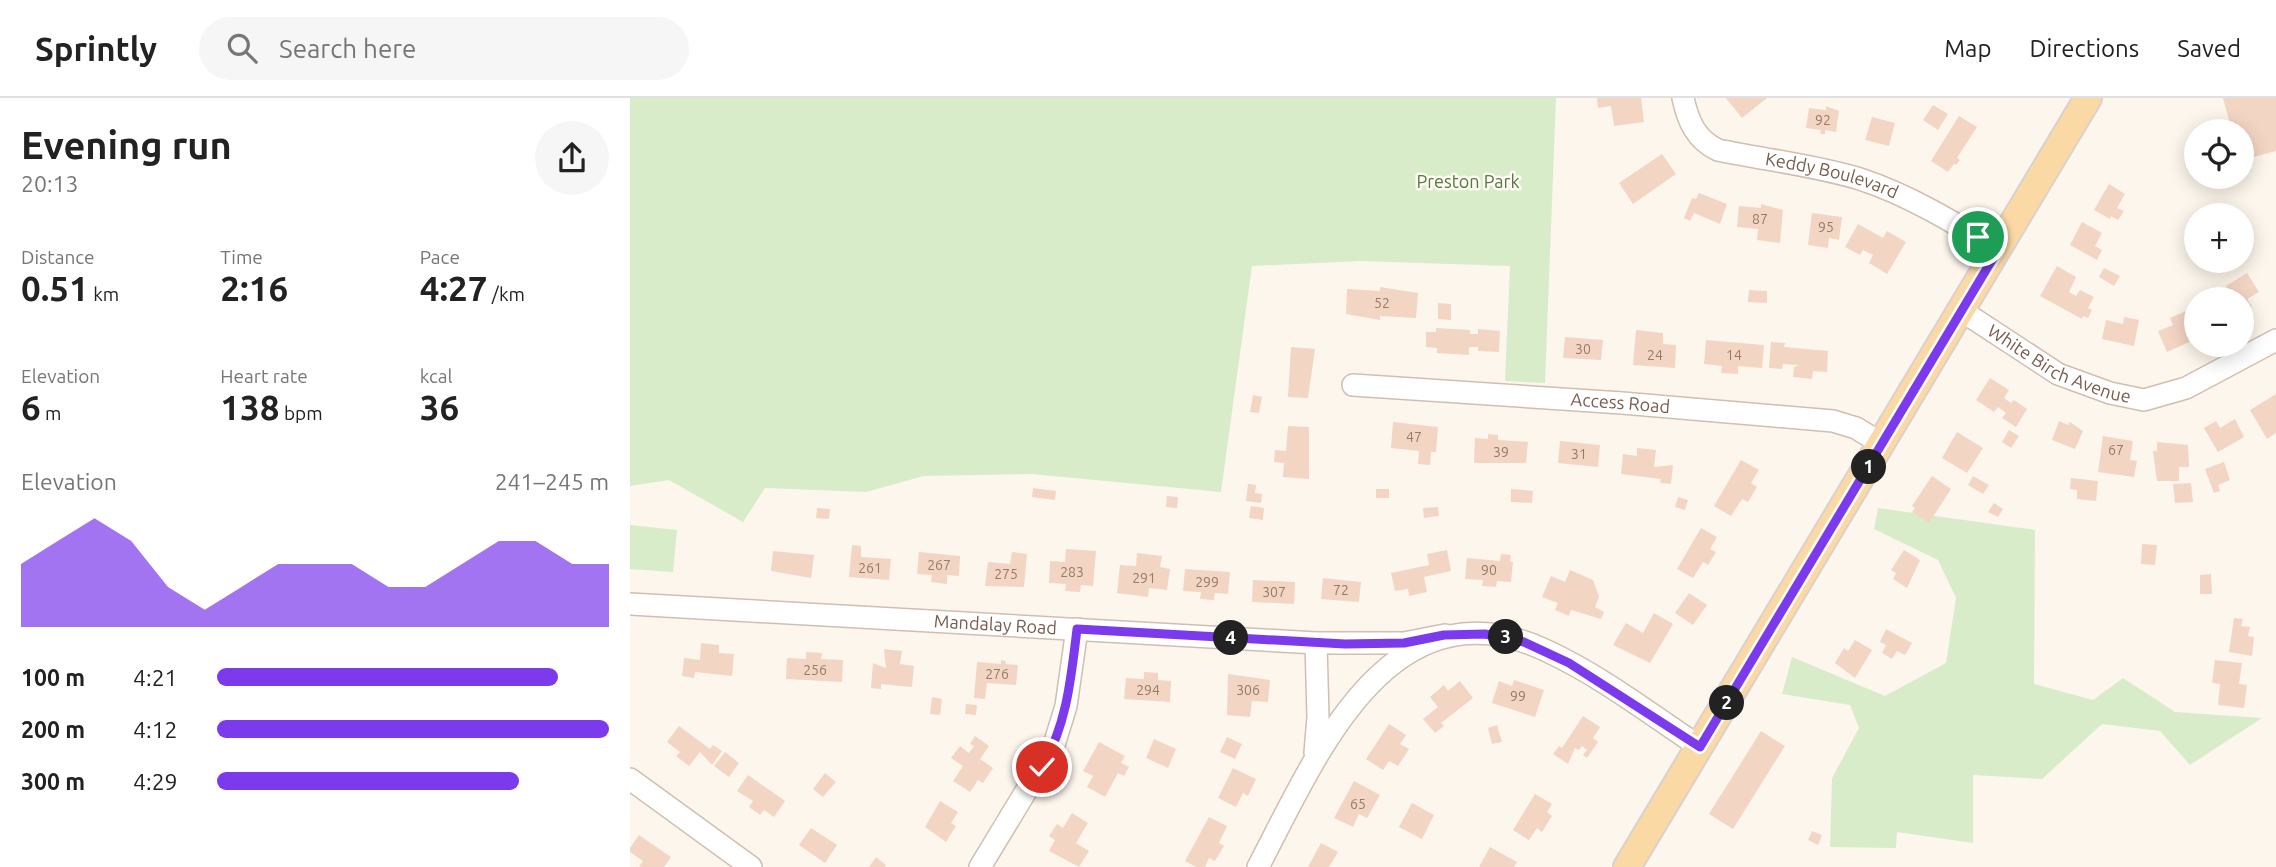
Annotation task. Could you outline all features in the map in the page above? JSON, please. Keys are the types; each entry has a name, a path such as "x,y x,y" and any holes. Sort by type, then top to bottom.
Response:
{"main road":[{"path":"1627,867 2088,98"}],"street":[{"name":"Keddy Boulevard","path":"1683,98 1692,126 1707,145 1718,150 1843,174 1880,187 1917,203 1998,250"},
{"name":"White Birch Avenue","path":"1962,311 2059,373 2110,393 2144,400 2186,388 2276,340"},
{"name":"Access Road","path":"1353,385 1622,403 1833,421 1856,428 1882,444"},
{"name":"Mandalay Road","path":"630,604 1316,643 1404,643 1444,635 1485,634 1524,642 1547,651 1628,698 1700,747"},
{"path":"980,867 1054,745 1066,706 1077,629"},
{"path":"1258,867 1342,715 1368,685 1403,658 1444,635"},
{"path":"1314,762 1318,727 1316,643"},
{"path":"630,779 751,867"}],"green space":[{"name":"Preston Park","path":"630,98 1556,98 1545,383 1505,381 1510,266 1360,261 1252,266 1221,492 1032,474 924,476 866,492 765,488 743,522 669,480 630,486"},
{"path":"1878,508 2035,530 2034,684 2093,700 2123,678 2175,712 2262,718 2190,765 2160,731 2102,724 2042,779 1973,775 1973,843 1897,832 1896,848 1830,847 1832,778 1859,728 1850,705 1782,694 1792,657 1885,696 1946,663 1956,598 1938,560 1874,529"},
{"path":"630,525 677,530 673,572 630,569"}],"building":[{"path":"1597,98 1641,98 1644,122 1614,126 1611,106 1598,108"},
{"path":"1726,98 1767,98 1742,118"},
{"path":"2223,98 2276,98 2276,151 2254,157 2254,119 2229,119"},
{"path":"1933,105 1948,114 1938,130 1923,120"},
{"path":"1826,106 1839,111 1836,132 1825,130 1825,134 1820,134 1821,130 1806,128 1809,108 1826,110"},
{"path":"1959,116 1977,127 1957,158 1960,160 1948,172 1931,161"},
{"path":"1872,117 1895,123 1889,146 1865,140"},
{"path":"1662,154 1676,174 1633,204 1619,183"},
{"path":"2109,184 2125,194 2117,208 2124,211 2118,220 2111,216 2110,219 2094,210"},
{"path":"1699,193 1727,204 1720,224 1694,213 1690,221 1684,218 1692,198 1696,199"},
{"path":"1761,204 1783,210 1780,243 1757,240 1758,229 1737,227 1739,206 1761,208"},
{"path":"1812,213 1842,217 1839,240 1829,238 1828,248 1808,245"},
{"path":"2082,222 2102,233 2095,246 2102,250 2097,260 2070,245"},
{"path":"1858,224 1883,238 1887,231 1906,242 1887,274 1869,263 1873,255 1863,250 1860,255 1845,247"},
{"path":"2057,266 2076,277 2069,292 2076,296 2080,290 2094,297 2088,308 2092,310 2088,318 2083,316 2082,319 2040,296"},
{"path":"2104,268 2120,276 2114,286 2099,277"},
{"path":"2247,273 2259,292 2254,295 2254,287 2226,286"},
{"path":"1380,287 1418,293 1416,318 1380,316 1380,320 1346,314 1347,289 1380,291"},
{"path":"1749,290 1767,291 1767,303 1748,302"},
{"path":"1438,303 1451,304 1451,320 1438,319"},
{"path":"2184,312 2184,344 2167,352 2158,331 2173,325 2170,318"},
{"path":"2124,317 2139,320 2134,346 2102,339 2106,320 2123,324"},
{"path":"1436,328 1470,330 1470,334 1478,334 1478,329 1500,331 1499,352 1478,351 1478,347 1469,347 1469,355 1437,353 1437,348 1426,347 1426,332 1436,332"},
{"path":"1636,330 1663,333 1663,344 1676,345 1675,368 1633,365"},
{"path":"1565,337 1603,340 1601,360 1563,358"},
{"path":"1706,340 1764,345 1762,368 1738,366 1738,374 1721,373 1722,366 1704,364"},
{"path":"1771,342 1785,343 1784,347 1828,351 1827,372 1813,371 1812,379 1793,377 1794,367 1799,365 1783,364 1782,369 1769,368"},
{"path":"1291,347 1315,349 1308,398 1288,397"},
{"path":"1990,378 2009,390 2004,398 2011,403 2014,400 2027,409 2016,427 2002,418 2006,413 1998,407 1994,412 1976,400"},
{"path":"2276,394 2276,433 2267,439 2250,410"},
{"path":"1253,395 1262,397 1259,413 1250,412"},
{"path":"2235,419 2244,437 2218,452 2204,428 2216,421 2220,428"},
{"path":"2059,421 2068,425 2070,422 2083,431 2075,449 2052,440"},
{"path":"1393,422 1438,427 1436,452 1431,452 1430,465 1418,464 1419,451 1391,448"},
{"path":"1288,426 1309,427 1309,479 1283,477 1284,463 1274,462 1275,450 1286,451"},
{"path":"2009,430 2019,436 2011,448 2002,442"},
{"path":"1957,432 1983,448 1967,473 1942,458"},
{"path":"1488,434 1498,435 1498,440 1528,442 1526,463 1474,463 1475,438 1488,439"},
{"path":"2103,436 2133,441 2130,460 2137,461 2134,477 2098,472"},
{"path":"1560,441 1600,445 1598,467 1558,463"},
{"path":"2157,442 2188,445 2189,467 2179,467 2179,481 2157,481 2153,451 2157,451"},
{"path":"1637,448 1656,450 1654,467 1673,465 1671,484 1660,483 1661,479 1621,474 1623,454 1637,456"},
{"path":"1741,460 1759,470 1751,483 1757,487 1748,502 1742,499 1731,516 1714,506"},
{"path":"2224,462 2230,480 2218,485 2220,491 2214,493 2205,469"},
{"path":"1932,476 1951,489 1929,523 1912,512 1915,508 1912,506"},
{"path":"1973,476 1989,485 1983,494 1968,485"},
{"path":"2071,478 2098,481 2096,501 2077,499 2077,490 2070,489"},
{"path":"2191,483 2193,502 2175,503 2173,484"},
{"path":"1248,484 1256,485 1255,493 1262,494 1261,503 1246,501"},
{"path":"1033,488 1056,491 1055,500 1032,497"},
{"path":"1376,489 1389,489 1389,498 1376,498"},
{"path":"1511,489 1533,491 1532,503 1511,502"},
{"path":"1167,496 1178,497 1177,508 1166,507"},
{"path":"1678,497 1688,500 1685,510 1675,507"},
{"path":"1994,503 2003,509 1998,517 1988,512"},
{"path":"1251,506 1264,508 1263,520 1249,518"},
{"path":"1438,507 1439,516 1424,518 1423,508"},
{"path":"817,508 830,509 829,519 816,518"},
{"path":"1701,528 1717,537 1710,549 1716,552 1708,565 1703,562 1693,578 1677,569"},
{"path":"2142,544 2157,545 2155,565 2141,564"},
{"path":"852,545 861,546 861,557 891,559 889,580 849,577"},
{"path":"1066,549 1096,551 1093,586 1081,585 1080,592 1065,591 1066,584 1049,583 1050,561 1065,562"},
{"path":"1447,550 1451,571 1424,577 1427,592 1409,596 1408,589 1395,591 1391,573 1429,565 1427,554"},
{"path":"1904,550 1920,560 1907,588 1893,579 1896,573 1891,570"},
{"path":"773,551 814,555 811,578 771,571"},
{"path":"919,552 960,556 959,576 947,575 947,584 931,582 932,575 917,574"},
{"path":"1012,552 1027,554 1024,587 985,586 988,562 1010,564"},
{"path":"1137,553 1162,556 1160,567 1170,569 1167,590 1149,588 1148,597 1117,593 1120,565 1136,566"},
{"path":"1501,554 1511,555 1511,582 1497,581 1496,587 1482,586 1483,580 1465,579 1467,558 1500,561"},
{"path":"1185,569 1230,572 1228,594 1215,593 1214,600 1200,599 1201,592 1183,591"},
{"path":"1570,570 1593,580 1599,597 1595,607 1604,612 1601,619 1571,610 1569,616 1555,610 1558,603 1542,597 1551,576 1565,582"},
{"path":"2211,574 2212,594 2200,594 2200,575"},
{"path":"1323,578 1361,582 1359,602 1321,599"},
{"path":"1253,580 1295,582 1294,604 1252,602"},
{"path":"1689,593 1707,605 1693,625 1675,613"},
{"path":"1654,613 1673,624 1650,663 1613,645 1626,623 1643,633"},
{"path":"2234,618 2243,619 2241,626 2250,627 2248,636 2254,637 2252,656 2229,652"},
{"path":"1886,629 1912,643 1905,655 1897,651 1892,659 1882,653 1886,645 1880,642"},
{"path":"1855,640 1872,650 1855,678 1835,663 1844,648 1848,651"},
{"path":"701,643 719,645 719,653 734,654 732,676 695,672 694,678 682,676 684,658 700,660"},
{"path":"884,649 902,651 900,664 914,666 912,687 881,684 881,689 871,688 873,663 886,668"},
{"path":"806,652 822,653 821,659 843,660 842,682 786,679 787,658 806,659"},
{"path":"1001,660 1006,661 1005,664 1018,665 1016,685 987,683 985,699 974,698 977,662 1001,664"},
{"path":"2215,660 2242,663 2239,684 2247,685 2244,708 2218,705 2220,684 2212,683"},
{"path":"1144,672 1158,673 1158,680 1171,681 1170,702 1124,699 1126,678 1144,679"},
{"path":"1228,674 1270,680 1268,702 1252,701 1250,717 1227,715"},
{"path":"1514,680 1544,690 1535,717 1492,703 1499,681 1512,686"},
{"path":"1460,681 1473,698 1441,723 1444,726 1435,733 1423,719 1438,707 1430,697 1444,685 1448,691"},
{"path":"932,697 942,699 940,715 930,714"},
{"path":"966,704 977,705 976,715 965,714"},
{"path":"1583,716 1600,727 1593,738 1598,742 1587,758 1583,755 1587,750 1582,746 1579,750 1575,748 1568,764 1553,754 1559,746 1562,748"},
{"path":"1389,724 1406,735 1400,744 1409,749 1398,766 1389,761 1383,770 1366,759"},
{"path":"1497,725 1502,742 1492,744 1488,728"},
{"path":"679,726 710,749 713,745 722,751 712,765 700,752 689,766 676,756 680,752 667,742"},
{"path":"1761,731 1785,746 1733,829 1709,814"},
{"path":"975,736 989,746 980,759 993,768 983,783 978,780 970,792 953,781 963,766 951,758 960,746 969,753 974,746 970,744"},
{"path":"1227,737 1242,744 1235,759 1220,752"},
{"path":"1154,739 1176,749 1168,768 1146,758"},
{"path":"1099,742 1125,756 1121,763 1129,767 1124,776 1118,773 1105,797 1087,787 1093,776 1083,771"},
{"path":"725,752 739,763 729,777 714,766"},
{"path":"1233,768 1256,779 1248,796 1243,793 1236,807 1218,798"},
{"path":"825,773 836,782 823,797 813,789"},
{"path":"748,775 785,801 774,817 764,810 760,815 749,807 753,801 737,791"},
{"path":"1354,781 1380,795 1367,818 1359,814 1353,827 1334,818"},
{"path":"1535,794 1552,804 1547,812 1552,816 1542,832 1537,828 1529,840 1513,830"},
{"path":"940,801 958,812 951,823 956,826 946,842 925,827"},
{"path":"1412,803 1434,815 1422,839 1399,827"},
{"path":"1072,813 1088,823 1076,843 1089,851 1079,867 1049,851 1055,840 1049,836 1057,824 1063,828"},
{"path":"1209,817 1227,826 1219,843 1224,846 1215,861 1209,858 1205,867 1196,867 1185,861"},
{"path":"811,828 837,845 825,863 799,845"},
{"path":"1812,831 1822,835 1818,845 1808,840"},
{"path":"639,835 671,857 664,867 639,867 643,861 630,852 630,848"},
{"path":"1321,843 1338,852 1329,867 1308,867"},
{"path":"1490,847 1517,862 1514,867 1479,867"},
{"path":"876,857 886,865 885,867 869,867"}],"route":[{"path":"1042,767 1054,745 1066,706 1077,629 1374,645 1465,633 1504,637 1547,651 1569,663 1628,698 1700,747 1998,250 1978,237"}]}
